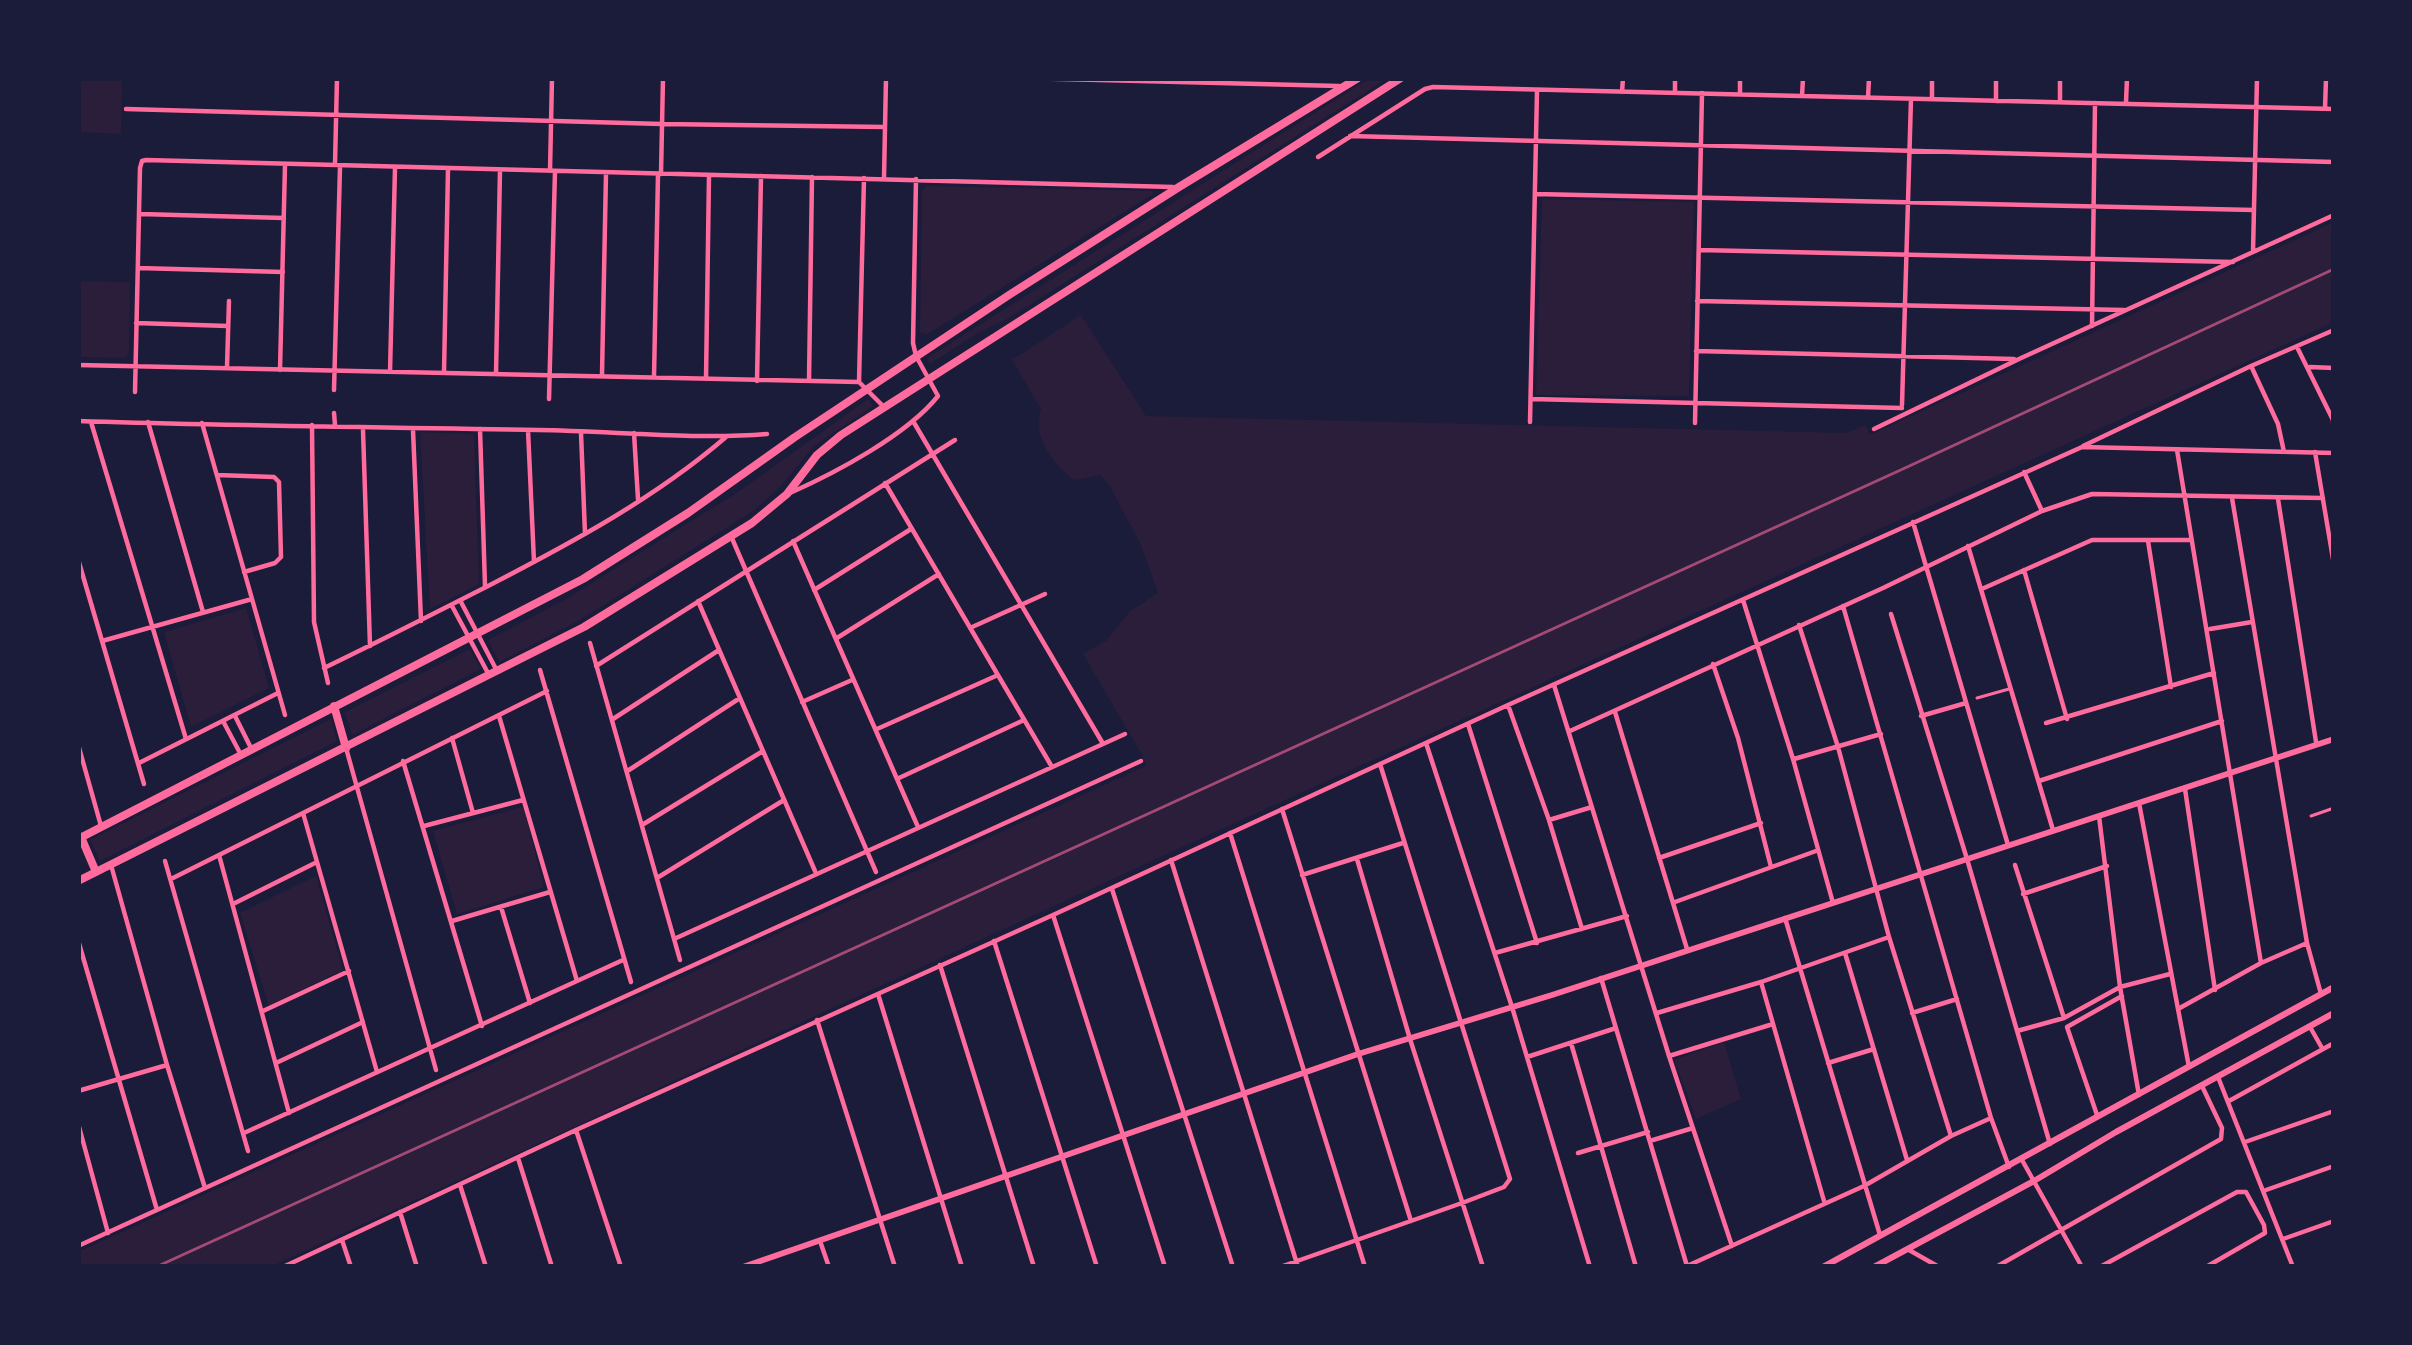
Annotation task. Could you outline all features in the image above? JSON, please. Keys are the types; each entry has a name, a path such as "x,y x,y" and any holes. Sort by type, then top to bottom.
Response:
{"main road":[{"path":"97,872 80,838 565,589 688,513 863,386 1330,87 1345,86 1358,78"},
{"path":"78,881 584,627 752,523 787,494 822,449 884,407 1401,78"},
{"path":"334,706 346,748"}],"street":[{"path":"334,390 337,78"},
{"path":"549,399 552,78"},
{"path":"654,377 663,78"},
{"path":"884,178 886,78"},
{"path":"1019,78 1330,87"},
{"path":"1622,92 1623,78"},
{"path":"1675,78 1675,93"},
{"path":"1740,78 1740,94"},
{"path":"1802,96 1803,78"},
{"path":"1868,78 1868,98"},
{"path":"1932,78 1932,100"},
{"path":"1996,78 1996,101"},
{"path":"2060,78 2060,101"},
{"path":"2126,78 2126,103"},
{"path":"2253,252 2257,78"},
{"path":"2325,109 2326,78"},
{"path":"1318,157 1425,89 2334,109"},
{"path":"1530,422 1537,91"},
{"path":"1694,423 1702,93"},
{"path":"1902,411 1911,99"},
{"path":"2092,327 2095,104"},
{"path":"126,109 885,127"},
{"path":"1350,136 2334,162"},
{"path":"135,392 142,161 1179,187"},
{"path":"280,370 286,163"},
{"path":"391,372 395,166"},
{"path":"444,373 448,168"},
{"path":"496,374 500,170"},
{"path":"602,375 606,173"},
{"path":"706,379 710,175"},
{"path":"757,381 761,175"},
{"path":"809,381 812,177"},
{"path":"863,386 864,178"},
{"path":"787,494 826,477 913,421 938,396 913,343 916,179"},
{"path":"1535,194 2254,210"},
{"path":"139,214 284,218"},
{"path":"1874,429 1902,411 2334,215"},
{"path":"1699,250 2233,262"},
{"path":"138,268 283,272"},
{"path":"226,368 229,301"},
{"path":"1697,301 2130,310"},
{"path":"136,323 228,326"},
{"path":"283,1267 2334,330"},
{"path":"2082,447 2334,450 2333,420 2297,346"},
{"path":"1696,351 2019,358"},
{"path":"78,364 809,381 863,386 884,407"},
{"path":"2251,366 2278,424 2284,452"},
{"path":"2309,367 2334,368"},
{"path":"1531,399 1902,411"},
{"path":"334,413 335,425"},
{"path":"547,420 547,430"},
{"path":"913,421 1103,744"},
{"path":"78,422 727,437 767,434"},
{"path":"91,422 186,739"},
{"path":"148,422 203,613"},
{"path":"202,423 285,716"},
{"path":"312,425 314,622 328,683"},
{"path":"363,428 370,646"},
{"path":"480,429 486,587"},
{"path":"413,430 421,621"},
{"path":"528,430 534,563"},
{"path":"581,433 585,534"},
{"path":"634,433 638,502"},
{"path":"324,668 461,602 585,534 727,437"},
{"path":"596,666 955,440"},
{"path":"2176,450 2261,963"},
{"path":"2315,452 2334,565"},
{"path":"2024,472 2042,511"},
{"path":"217,475 274,477 279,482 281,557 244,572"},
{"path":"885,483 1052,767"},
{"path":"1570,730 2042,511 2092,494 2323,498"},
{"path":"2232,498 2307,943 2321,994"},
{"path":"2278,499 2317,745"},
{"path":"1913,522 2008,845"},
{"path":"814,590 912,529"},
{"path":"730,536 876,872"},
{"path":"1982,589 2092,540 2190,540"},
{"path":"793,541 918,827"},
{"path":"2148,541 2170,687"},
{"path":"1968,546 2053,830"},
{"path":"78,560 144,784"},
{"path":"2024,570 2067,718"},
{"path":"836,639 939,574"},
{"path":"970,628 1045,594"},
{"path":"102,641 252,598"},
{"path":"1743,600 1832,903"},
{"path":"698,601 816,874"},
{"path":"461,602 473,636"},
{"path":"452,606 493,674"},
{"path":"1843,606 2009,1167"},
{"path":"1891,614 2050,1144"},
{"path":"2207,629 2252,622"},
{"path":"1799,625 1838,747 1888,937 1951,1136"},
{"path":"590,643 680,960"},
{"path":"612,719 719,650"},
{"path":"1713,664 1772,867"},
{"path":"540,670 631,982"},
{"path":"2046,723 2214,674"},
{"path":"875,730 998,675"},
{"path":"802,702 853,679"},
{"path":"1554,685 1732,1246"},
{"path":"171,879 547,691"},
{"path":"138,764 278,693"},
{"path":"627,772 740,698"},
{"path":"1922,716 1966,703"},
{"path":"1508,705 1582,929"},
{"path":"1615,712 1688,950"},
{"path":"235,716 251,748"},
{"path":"499,716 577,982"},
{"path":"897,779 1024,720"},
{"path":"223,722 240,753"},
{"path":"2039,781 2222,722"},
{"path":"1468,724 1537,943"},
{"path":"674,939 1125,734"},
{"path":"1793,760 1881,734"},
{"path":"452,738 473,814"},
{"path":"743,1267 1358,1054 2334,740"},
{"path":"1426,743 1496,953 1590,1267"},
{"path":"78,744 101,826"},
{"path":"346,748 436,1070"},
{"path":"642,825 763,751"},
{"path":"404,760 482,1026"},
{"path":"78,1246 1141,761"},
{"path":"1280,1267 1504,1187 1510,1179 1380,764"},
{"path":"2185,789 2215,990"},
{"path":"424,826 523,800"},
{"path":"657,878 784,800"},
{"path":"2139,803 2189,1067"},
{"path":"1549,820 1592,807"},
{"path":"1282,809 1411,1222"},
{"path":"303,813 377,1072"},
{"path":"2099,816 2139,1095"},
{"path":"1659,858 1761,823"},
{"path":"1230,833 1365,1267"},
{"path":"1302,875 1403,843"},
{"path":"1673,902 1816,851"},
{"path":"219,855 289,1113"},
{"path":"1357,859 1409,1039 1484,1267"},
{"path":"1172,860 1297,1264"},
{"path":"165,861 248,1151"},
{"path":"233,904 317,862"},
{"path":"111,864 205,1188"},
{"path":"2014,865 2064,1018"},
{"path":"2023,894 2107,866"},
{"path":"1112,888 1233,1267"},
{"path":"452,921 550,892"},
{"path":"501,907 530,1003"},
{"path":"1053,915 1166,1267"},
{"path":"1496,953 1627,916"},
{"path":"1785,918 1881,1236"},
{"path":"1657,1013 1888,937"},
{"path":"78,940 157,1210"},
{"path":"994,941 1097,1267"},
{"path":"2176,1010 2307,943"},
{"path":"1845,953 1907,1160"},
{"path":"244,1133 623,960"},
{"path":"940,965 1034,1267"},
{"path":"262,1011 349,971"},
{"path":"2017,1031 2064,1018 2120,987 2170,974"},
{"path":"1601,978 1687,1266 1864,1186 1991,1118"},
{"path":"1761,982 1825,1204"},
{"path":"1823,1267 1841,1263 1881,1236 2334,987"},
{"path":"878,994 962,1267"},
{"path":"2098,1117 2067,1027 2122,996"},
{"path":"1912,1013 1957,999"},
{"path":"1874,1267 2334,1013"},
{"path":"818,1021 896,1267"},
{"path":"277,1063 363,1022"},
{"path":"1669,1056 1773,1024"},
{"path":"2310,1027 2322,1049"},
{"path":"1527,1057 1616,1028"},
{"path":"1570,1043 1636,1267"},
{"path":"2227,1101 2334,1043"},
{"path":"1828,1063 1874,1049"},
{"path":"78,1091 167,1065"},
{"path":"2218,1077 2293,1267"},
{"path":"1996,1267 2221,1139 2222,1128 2202,1086"},
{"path":"2245,1142 2334,1111"},
{"path":"78,1123 109,1233"},
{"path":"1651,1140 1693,1128"},
{"path":"576,1130 621,1267"},
{"path":"1578,1153 1648,1132"},
{"path":"518,1157 552,1267"},
{"path":"2022,1160 2082,1267"},
{"path":"2263,1191 2334,1166"},
{"path":"460,1185 486,1267"},
{"path":"2100,1267 2243,1191 2265,1233 2206,1267"},
{"path":"400,1212 417,1267"},
{"path":"2282,1240 2334,1221"},
{"path":"342,1240 351,1267"},
{"path":"820,1240 829,1267"},
{"path":"1909,1250 1939,1267"}],"lane":[{"path":"1977,698 2011,688"},
{"path":"2311,816 2334,808"}],"shaded area":[{"path":"78,78 122,78 121,134 78,132"},
{"path":"1370,78 1388,78 930,364 927,358"},
{"path":"927,186 1153,194 926,335 920,332 922,190"},
{"path":"1542,199 1694,202 1689,396 1536,395"},
{"path":"2334,222 2334,322 270,1267 78,1267 78,1252 1146,766 1083,654 1107,640 1129,612 1158,593 1141,545 1108,483 1100,475 1071,478 1050,456 1039,429 1041,409 1012,360 1081,315 1146,416 1846,433 1865,425 1870,435"},
{"path":"78,281 130,282 126,358 78,357"},
{"path":"868,399 873,406 814,446 753,511 580,620 499,662 488,640 566,599 738,492"},
{"path":"420,432 474,434 479,584 430,609"},
{"path":"246,608 269,688 191,727 164,632"},
{"path":"470,649 481,669 352,735 345,712"},
{"path":"331,719 337,741 100,861 90,840"},
{"path":"523,807 544,887 457,914 433,831"},
{"path":"316,876 343,970 269,1006 240,913"},
{"path":"1724,1042 1741,1099 1696,1119 1674,1060"}],"railway":[{"path":"156,1267 2334,269"}]}
